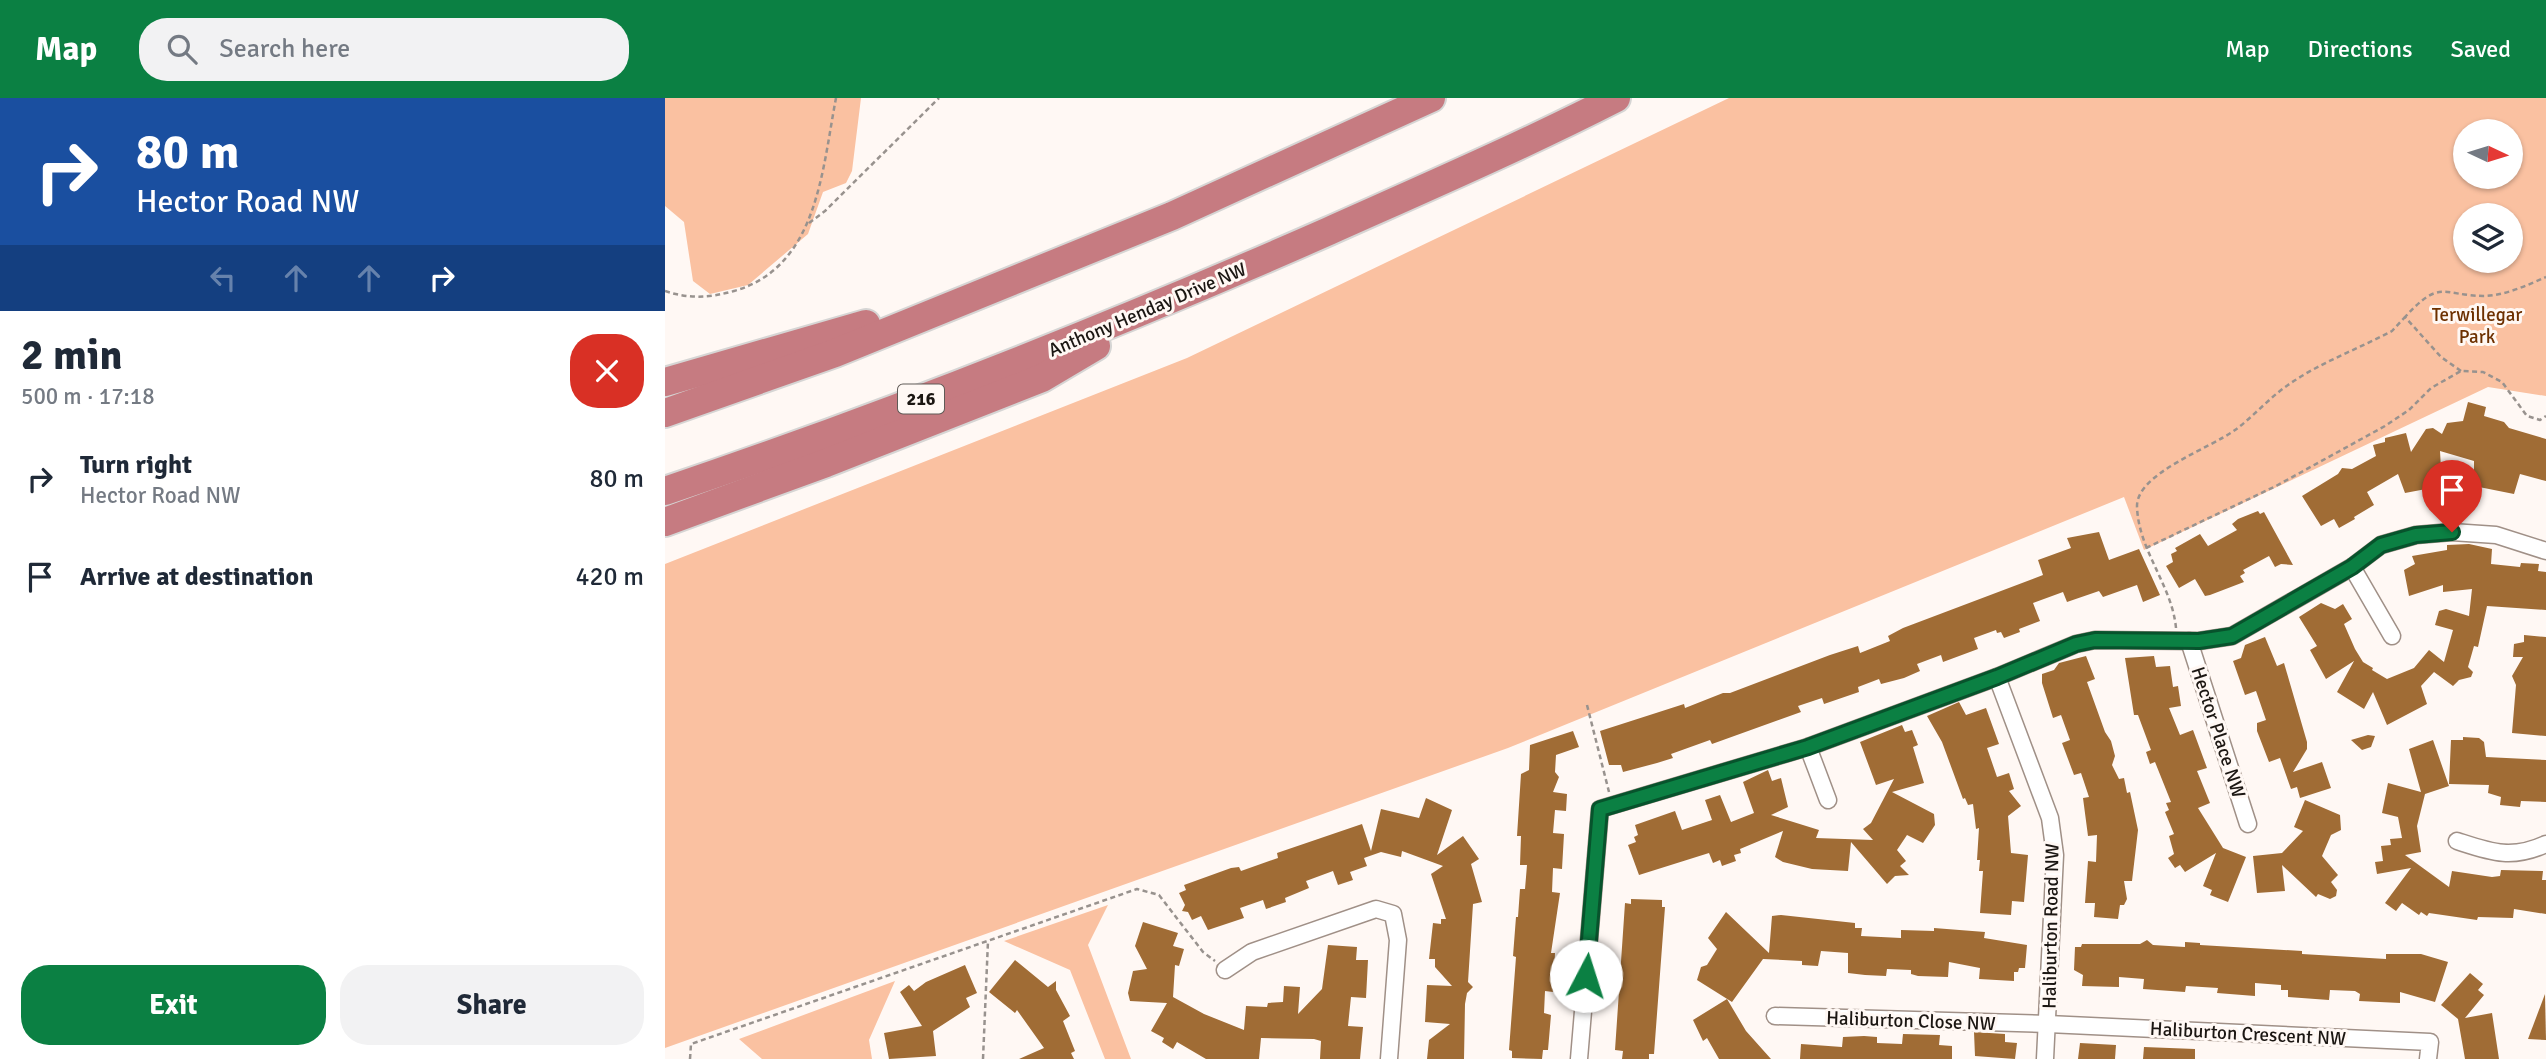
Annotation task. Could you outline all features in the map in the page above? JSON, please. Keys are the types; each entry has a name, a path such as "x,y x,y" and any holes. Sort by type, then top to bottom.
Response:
{"highway":[{"path":"665,413 835,353 1172,216 1431,98"},
{"name":"Anthony Henday Drive NW","path":"665,491 971,381 1173,300 1527,143 1616,98"},
{"path":"665,382 980,294"},
{"path":"665,522 826,463 1042,378 1173,300"}],"street":[{"path":"1579,1059 1600,809 1808,747 1997,677 2076,644 2095,640 2183,641 2232,636 2352,567 2381,545 2428,534 2496,535 2546,551"},
{"path":"2352,567 2392,636"},
{"name":"Hector Place NW","path":"2183,641 2248,824"},
{"name":"Haliburton Road NW","path":"1997,677 2050,818 2054,843 2045,1059"},
{"path":"1808,747 1828,800"},
{"path":"2457,841 2499,855 2532,851 2546,844"},
{"path":"1226,970 1252,952 1376,909 1393,914 1398,940 1389,1059"},
{"name":"Haliburton Close NW","path":"1775,1016 2047,1024"},
{"name":"Haliburton Crescent NW","path":"2047,1024 2430,1042 2428,1059"}],"path":[{"path":"809,223 836,98"},
{"path":"665,290 681,296 711,297 762,280 777,268 809,223 825,211 939,98"},
{"path":"2183,641 2173,609 2146,548 2137,505 2141,490 2159,473 2234,430 2288,384 2392,331 2422,299 2440,292 2493,295 2546,277"},
{"path":"2405,317 2441,357 2461,370 2483,372 2502,382 2527,416 2540,419 2546,416"},
{"path":"2146,548 2276,486 2385,426 2409,410 2431,388 2461,370"},
{"path":"1587,705 1612,805"},
{"path":"690,1059 691,1044 1137,889 1159,894 1203,952 1226,970"},
{"path":"983,1059 988,940"}],"green space":[{"path":"665,98 861,98 852,171 846,183 823,192 808,234 748,285 710,294 693,281 684,222 665,206"},
{"name":"Terwillegar Park","path":"1729,98 2546,98 2546,396 2488,387 2144,550 2124,497 1508,748 665,1048 665,564 1187,358"},
{"path":"1108,905 1088,945 1131,1059 1105,1059 1070,970 1004,941"},
{"path":"895,981 869,1040 872,1059 762,1059 739,1039"}],"building":[{"path":"2468,402 2486,407 2484,416 2504,422 2509,428 2546,439 2546,481 2520,474 2514,494 2475,486 2474,461 2440,451 2442,486 2405,493 2398,474 2367,492 2374,505 2354,517 2355,519 2339,528 2334,519 2321,526 2302,496 2338,474 2342,468 2352,469 2376,456 2373,445 2385,442 2385,438 2406,433 2411,452 2426,429 2433,428 2442,434 2447,423 2463,421"},
{"path":"2258,511 2260,514 2264,512 2293,565 2281,564 2275,567 2269,556 2243,570 2245,573 2240,576 2244,582 2210,595 2205,596 2195,579 2179,588 2166,566 2173,562 2171,554 2177,551 2175,548 2200,534 2208,546 2237,530 2232,524 2238,519"},
{"path":"2099,532 2109,560 2139,549 2160,595 2143,602 2137,585 2103,597 2099,591 2067,602 2063,592 2033,603 2040,621 2019,629 2020,632 2004,638 2001,632 1997,633 1996,630 1974,638 1978,649 1943,662 1941,655 1917,664 1920,671 1904,678 1881,684 1879,679 1858,687 1859,692 1824,704 1822,698 1798,706 1801,712 1712,744 1710,740 1671,754 1673,758 1657,763 1623,772 1621,765 1609,765 1600,731 1684,704 1685,708 1858,646 1860,653 1890,641 1888,636 1903,628 2043,575 2038,560 2071,548 2067,538"},
{"path":"2469,544 2492,549 2491,564 2520,567 2521,563 2539,564 2538,571 2546,572 2546,610 2487,606 2478,647 2474,646 2468,667 2473,672 2471,677 2459,680 2453,686 2434,672 2421,686 2427,704 2387,725 2373,692 2364,709 2337,692 2354,661 2326,679 2310,650 2317,646 2299,617 2321,603 2335,609 2343,604 2352,619 2344,624 2355,649 2363,662 2387,679 2414,668 2429,650 2444,662 2453,630 2435,625 2439,611 2446,609 2469,616 2472,589 2443,592 2443,585 2409,596 2404,570 2415,564 2412,556 2447,550 2447,545"},
{"path":"2524,635 2546,637 2546,736 2512,733 2516,685 2512,676 2523,657 2513,657 2514,644 2524,642"},
{"path":"2265,637 2277,666 2284,663 2307,742 2307,749 2293,772 2322,762 2331,788 2300,798 2297,787 2291,789 2280,758 2269,762 2257,731 2257,723 2266,720 2256,691 2245,695 2233,661 2241,658 2245,645"},
{"path":"2086,656 2095,679 2087,682 2105,732 2111,741 2115,756 2112,765 2119,779 2124,778 2127,793 2130,792 2138,830 2132,881 2124,881 2127,899 2124,905 2120,905 2118,919 2094,917 2095,903 2085,903 2088,861 2096,862 2097,835 2088,836 2083,798 2089,797 2081,773 2074,775 2062,743 2070,740 2061,715 2053,718 2042,683 2042,674 2054,670 2059,663"},
{"path":"2154,656 2156,667 2170,666 2173,687 2178,686 2181,706 2169,708 2180,735 2193,730 2207,768 2197,771 2210,803 2198,808 2223,848 2246,857 2228,902 2210,895 2212,890 2203,886 2216,853 2185,872 2180,865 2175,868 2168,858 2174,854 2169,836 2174,834 2165,812 2169,810 2166,803 2171,802 2155,762 2150,764 2146,752 2151,750 2138,715 2134,715 2125,658"},
{"path":"1959,702 1966,715 1986,708 1999,744 1987,748 1997,777 2009,773 2014,789 2009,791 2021,806 2008,816 2011,853 2028,855 2024,902 2012,901 2011,915 1980,913 1983,871 1979,871 1980,860 1977,860 1979,828 1976,829 1973,804 1968,805 1965,798 1963,799 1942,742 1927,716"},
{"path":"1902,725 1905,732 1912,730 1918,745 1913,747 1924,783 1892,792 1934,814 1935,825 1923,843 1907,835 1897,850 1906,861 1900,866 1909,875 1895,876 1887,884 1851,842 1848,871 1812,869 1783,862 1775,857 1783,831 1740,849 1741,853 1734,855 1736,861 1722,866 1720,860 1713,863 1709,853 1639,875 1628,845 1636,842 1634,837 1638,835 1635,825 1675,811 1682,830 1712,820 1705,800 1720,795 1731,822 1754,813 1743,782 1768,770 1772,781 1781,778 1788,807 1771,815 1819,830 1816,838 1873,840 1863,829 1871,823 1894,779 1876,785 1860,742"},
{"path":"1573,731 1579,747 1556,755 1555,772 1559,777 1553,792 1567,794 1566,811 1555,810 1553,833 1564,834 1562,869 1553,868 1552,892 1560,893 1551,953 1555,953 1553,992 1545,991 1544,1013 1551,1015 1548,1050 1543,1050 1542,1059 1512,1058 1512,1051 1509,1050 1516,957 1513,956 1516,917 1520,889 1525,889 1527,865 1520,865 1521,836 1517,836 1521,774 1529,770 1530,745"},
{"path":"2368,735 2375,736 2371,747 2362,750 2351,740"},
{"path":"2463,737 2479,738 2484,742 2486,757 2546,760 2546,802 2521,801 2520,807 2500,805 2501,797 2488,793 2489,785 2449,784 2451,740 2463,740"},
{"path":"2433,740 2449,786 2425,794 2417,826 2421,852 2405,855 2449,887 2452,871 2492,877 2500,876 2501,870 2543,871 2542,880 2546,880 2546,914 2514,909 2513,918 2478,917 2477,920 2429,913 2427,916 2421,912 2419,915 2402,903 2396,911 2385,903 2411,868 2377,874 2375,862 2383,861 2381,846 2391,845 2390,839 2402,838 2398,817 2382,813 2388,783 2421,792 2409,749"},
{"path":"1426,798 1452,810 1437,855 1463,836 1479,859 1471,864 1482,902 1473,904 1468,982 1473,987 1467,993 1465,1004 1464,1059 1427,1059 1429,1040 1450,1024 1425,1022 1427,985 1452,986 1435,967 1435,959 1429,959 1433,923 1441,924 1441,919 1446,919 1431,874 1443,866 1402,851 1401,857 1381,852 1364,858 1367,866 1350,872 1353,880 1338,885 1333,871 1306,881 1309,888 1285,898 1286,902 1266,909 1263,900 1240,908 1244,918 1208,930 1201,916 1192,920 1188,912 1182,911 1185,905 1179,893 1186,890 1184,885 1231,868 1239,867 1241,871 1278,858 1277,853 1362,824 1371,851 1381,809 1419,818"},
{"path":"2305,800 2340,815 2341,830 2331,835 2322,856 2338,875 2331,882 2337,890 2336,896 2330,899 2318,894 2316,897 2282,865 2285,891 2257,893 2253,856 2282,853 2303,831 2294,827"},
{"path":"1631,899 1662,900 1662,907 1665,907 1654,1054 1649,1054 1649,1059 1622,1059 1623,1051 1615,1050 1625,903 1631,904"},
{"path":"1726,912 1769,953 1772,916 1781,915 1855,923 1855,928 1862,928 1861,936 1901,938 1901,930 1934,931 1934,928 1985,932 1984,938 2027,945 2025,968 2014,972 2014,981 1979,979 1980,968 1949,962 1948,977 1918,976 1911,974 1911,970 1887,969 1886,976 1865,975 1848,973 1848,953 1821,951 1818,966 1802,965 1802,961 1763,959 1732,1002 1697,980 1701,967 1707,965 1717,949 1708,938"},
{"path":"1143,922 1178,933 1173,946 1184,949 1179,966 1175,965 1173,997 1204,1014 1244,1030 1246,1006 1267,1007 1268,1003 1283,1002 1284,986 1300,987 1298,1014 1322,989 1328,945 1357,947 1356,960 1368,960 1366,998 1351,997 1348,1026 1363,1027 1360,1059 1320,1059 1321,1041 1314,1039 1261,1038 1259,1059 1206,1059 1177,1042 1173,1049 1162,1042 1164,1038 1151,1031 1167,1003 1130,1001 1128,993 1133,971 1147,969 1135,946"},
{"path":"2147,940 2153,945 2185,947 2185,942 2386,959 2386,954 2421,954 2448,962 2435,1002 2400,992 2400,1003 2359,1001 2360,994 2355,991 2330,990 2329,1000 2288,997 2288,990 2281,990 2281,985 2255,983 2255,996 2217,993 2218,988 2186,986 2185,992 2143,989 2144,979 2119,977 2119,987 2082,986 2083,975 2074,970 2075,947 2081,947 2082,944 2140,944"},
{"path":"1015,960 1048,987 1056,981 1056,990 1070,1016 1063,1021 1075,1051 1071,1053 1074,1059 1019,1059 1044,1048 1017,1010 1015,1013 989,992"},
{"path":"965,965 977,993 966,998 970,1007 933,1031 936,1056 889,1059 884,1033 922,1026 900,992 909,985 914,991 926,982"},
{"path":"2470,973 2483,984 2478,990 2484,995 2465,1018 2492,1013 2499,1059 2465,1059 2458,1019 2441,1005"},
{"path":"2545,994 2546,1040 2528,1039"},
{"path":"1727,999 1746,1031 1771,1059 1719,1059 1707,1038 1703,1041 1693,1020"},
{"path":"1974,1032 2005,1034 2005,1042 2017,1043 2015,1059 1975,1056"},
{"path":"1903,1034 1940,1035 1939,1045 1952,1046 1952,1059 1800,1059 1801,1044 1842,1047 1843,1037 1864,1036 1877,1037 1877,1043 1902,1044"},
{"path":"2080,1043 2116,1045 2115,1059 2078,1059"},
{"path":"2144,1047 2195,1049 2195,1059 2143,1059"}],"route":[{"path":"1586,976 1600,809 1808,747 1997,677 2076,644 2095,640 2199,641 2232,636 2352,567 2381,545 2416,535 2452,532"}]}
